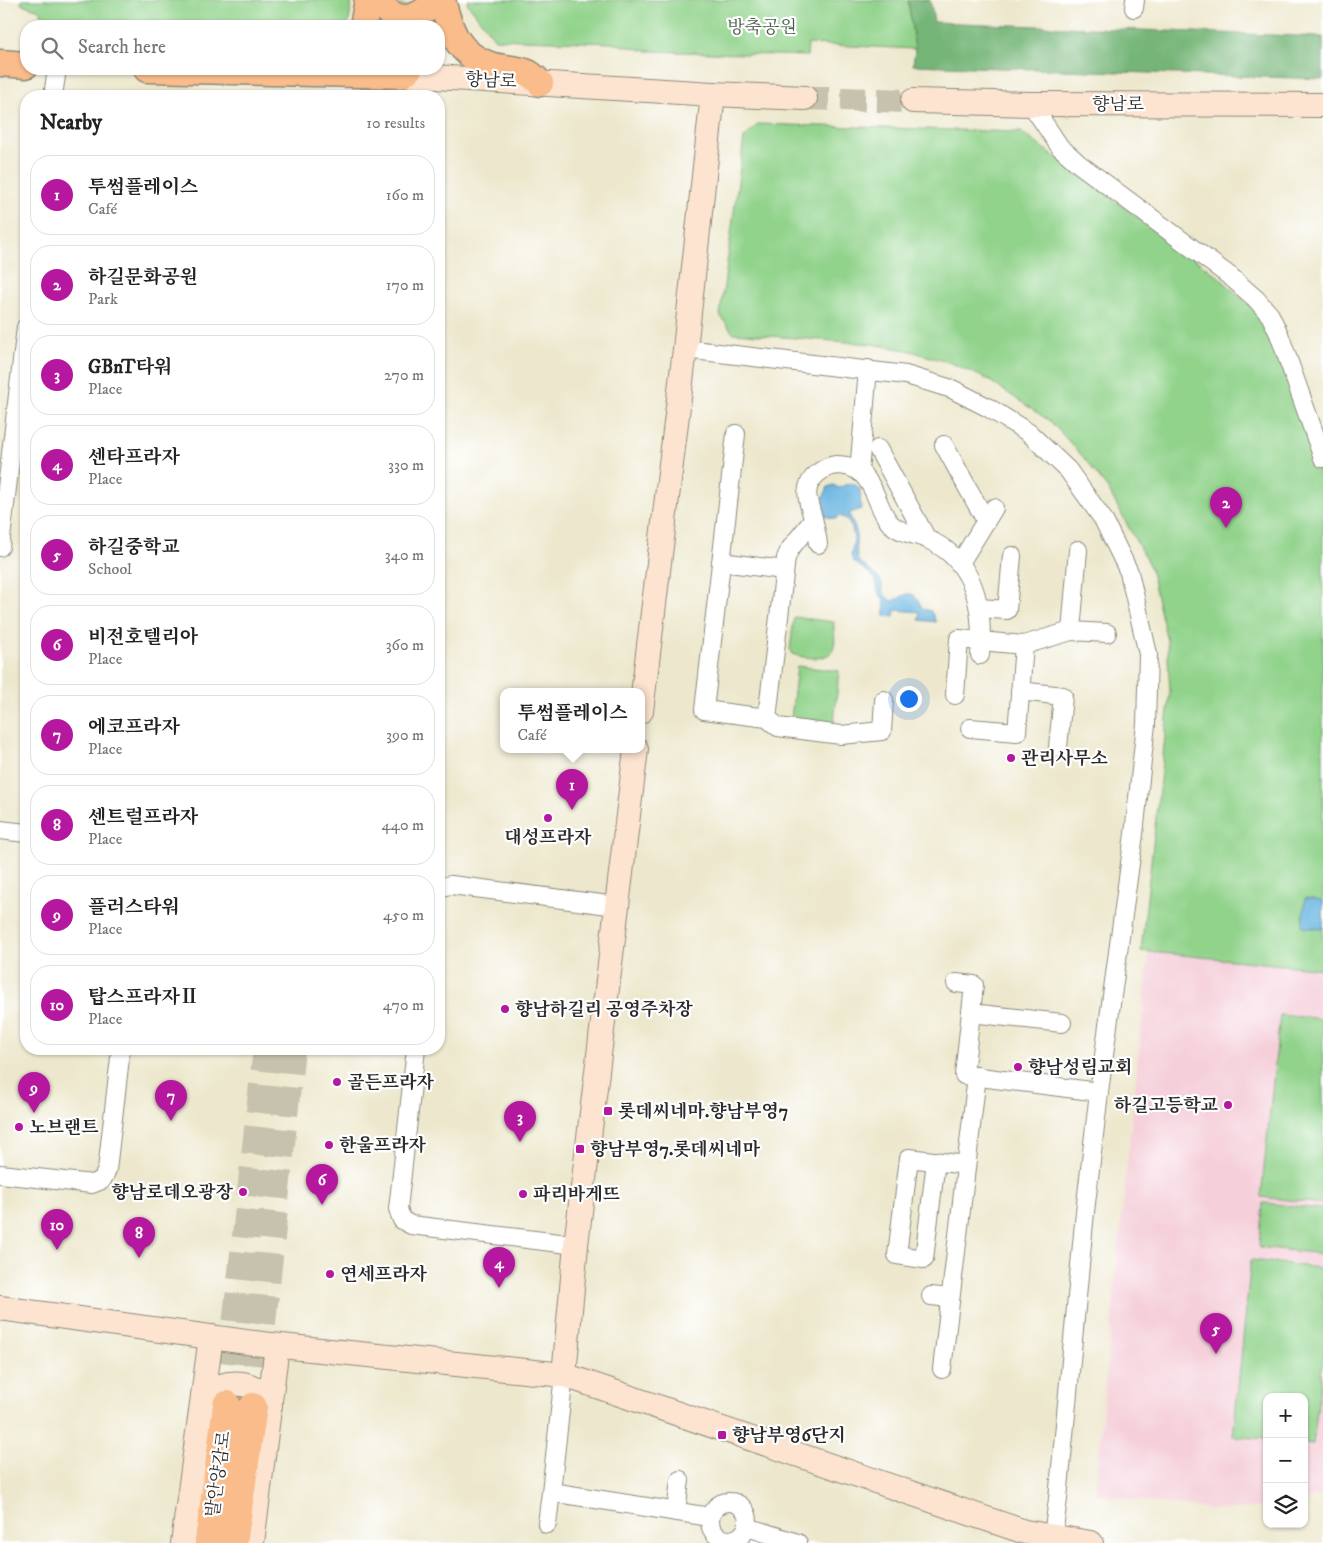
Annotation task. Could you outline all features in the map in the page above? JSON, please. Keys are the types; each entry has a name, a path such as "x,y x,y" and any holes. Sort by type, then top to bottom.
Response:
{"highway":[{"name":"발안양감로","path":"209,1543 238,1404"},
{"name":"발안양감로","path":"233,1543 238,1404"}],"main road":[{"path":"364,20 368,0"},
{"path":"372,0 375,20"},
{"path":"378,0 383,8 401,18 419,15 437,0"},
{"path":"439,20 441,0"},
{"path":"441,0 452,35 473,56 490,65 528,73 540,83"},
{"path":"0,64 20,65"}],"street":[{"path":"54,90 56,75"},
{"name":"향남로","path":"435,75 713,94 805,98"},
{"path":"644,688 685,349 713,94"},
{"name":"향남로","path":"913,101 1031,104 1323,105"},
{"path":"1031,104 1060,147 1079,164 1231,277 1256,299 1270,315 1279,334 1323,458"},
{"path":"685,349 868,369 906,375 952,389 989,408 1029,433 1068,470 1103,519 1129,572 1148,654 1146,724 1134,834 1099,1092 1081,1248 1058,1499 1052,1540"},
{"path":"0,547 8,414 20,356"},
{"path":"859,472 868,369"},
{"path":"736,434 704,710 767,718 778,727 841,735 882,731 884,700"},
{"path":"944,445 990,515 960,563"},
{"path":"878,449 927,539"},
{"path":"818,544 808,506 809,485 815,476 824,469 844,465 859,472 870,484 890,523 905,533 927,539 942,548 960,563 970,580 979,608 981,648"},
{"path":"767,718 786,558 790,549 813,520"},
{"path":"1071,631 1078,550"},
{"path":"979,608 1007,610 1012,556"},
{"path":"721,562 784,570"},
{"path":"955,695 959,639 981,648 1024,645 1071,631 1107,633"},
{"path":"970,728 1017,732 1024,645"},
{"path":"1020,692 1068,696 1058,747"},
{"path":"547,1524 564,1375 576,1245 636,753"},
{"path":"0,830 20,832"},
{"path":"445,886 451,885 617,906"},
{"path":"956,983 974,985 964,1074 1099,1092"},
{"path":"971,1013 1062,1022"},
{"path":"0,1174 92,1184 102,1180 107,1170 120,1055"},
{"path":"415,1055 398,1209 402,1220 411,1225 576,1245"},
{"path":"942,1369 977,1076"},
{"path":"936,1161 924,1259 897,1255 909,1158 936,1161 966,1165"},
{"path":"931,1296 950,1298"},
{"path":"0,1308 277,1346 564,1375 1025,1532 1052,1540 1091,1543"},
{"path":"211,1338 238,1404 252,1543"},
{"path":"183,1543 238,1404 277,1346"},
{"path":"676,1512 680,1480"},
{"path":"551,1492 710,1517"},
{"path":"732,1502 742,1507 746,1512 748,1517 747,1527 738,1538 725,1542 713,1533 710,1527 710,1517 714,1508 719,1504 732,1502"},
{"path":"747,1527 790,1542"}],"shaded area":[{"path":"1149,951 1323,969 1323,1495 1308,1498 1308,1393 1263,1393 1263,1507 1219,1510 1095,1495"}],"green space":[{"path":"22,0 352,0 349,20 44,20 40,10 21,4"},
{"name":"방축공원","path":"468,0 908,0 915,49 808,44 807,56 647,51 612,43 495,39 467,3"},
{"path":"908,0 930,0 934,22 1323,37 1323,79 913,65 915,49"},
{"path":"758,124 1021,132 1219,277 1258,314 1279,355 1323,485 1323,969 1141,951 1170,692 1167,641 1150,567 1108,489 1084,458 1051,422 987,379 951,363 907,350 871,344 733,333 720,315 744,138"},
{"path":"794,617 834,622 835,643 828,655 816,658 792,654 790,650"},
{"path":"797,666 839,671 834,723 791,718"},
{"path":"1280,1015 1323,1019 1323,1204 1261,1197"},
{"path":"1263,1203 1323,1209 1323,1254 1259,1247"},
{"path":"1251,1260 1323,1268 1323,1361 1313,1444 1308,1443 1308,1393 1263,1393 1263,1439 1233,1436"}],"water":[{"path":"849,483 856,485 860,489 861,509 850,513 856,530 857,558 859,562 879,578 885,596 892,601 907,594 913,595 923,609 931,611 936,622 919,620 920,612 895,610 894,617 885,616 884,600 878,592 876,581 872,575 854,562 851,556 854,540 852,528 847,519 839,516 835,519 825,516 823,498 828,487 833,485 839,488"},
{"path":"1305,898 1323,900 1323,929 1302,927"}],"tunnel":[{"path":"400,20 402,0"},
{"path":"375,90 376,75"},
{"path":"805,98 913,101"},
{"path":"227,1405 266,1055"},
{"path":"253,1407 290,1055"}],"place":[{"name":"하길문화공원","path":"1226,528"},
{"name":"관리사무소","path":"1011,758"},
{"name":"투썸플레이스","path":"572,810"},
{"name":"대성프라자","path":"548,818"},
{"name":"향남하길리 공영주차장","path":"505,1009"},
{"name":"향남성림교회","path":"1018,1067"},
{"name":"골든프라자","path":"337,1082"},
{"name":"하길고등학교","path":"1228,1105"},
{"name":"롯데씨네마.향남부영7","path":"608,1111"},
{"name":"플러스타워","path":"34,1113"},
{"name":"에코프라자","path":"171,1121"},
{"name":"노브랜트","path":"19,1127"},
{"name":"GBnT타워","path":"520,1142"},
{"name":"한울프라자","path":"329,1145"},
{"name":"향남부영7.롯데씨네마","path":"580,1149"},
{"name":"향남로데오광장","path":"243,1192"},
{"name":"파리바게뜨","path":"523,1194"},
{"name":"비전호텔리아","path":"322,1205"},
{"name":"탑스프라자Ⅱ","path":"57,1250"},
{"name":"센트럴프라자","path":"139,1258"},
{"name":"연세프라자","path":"330,1274"},
{"name":"센타프라자","path":"499,1288"},
{"name":"하길중학교","path":"1216,1354"},
{"name":"향남부영6단지","path":"722,1435"}]}
